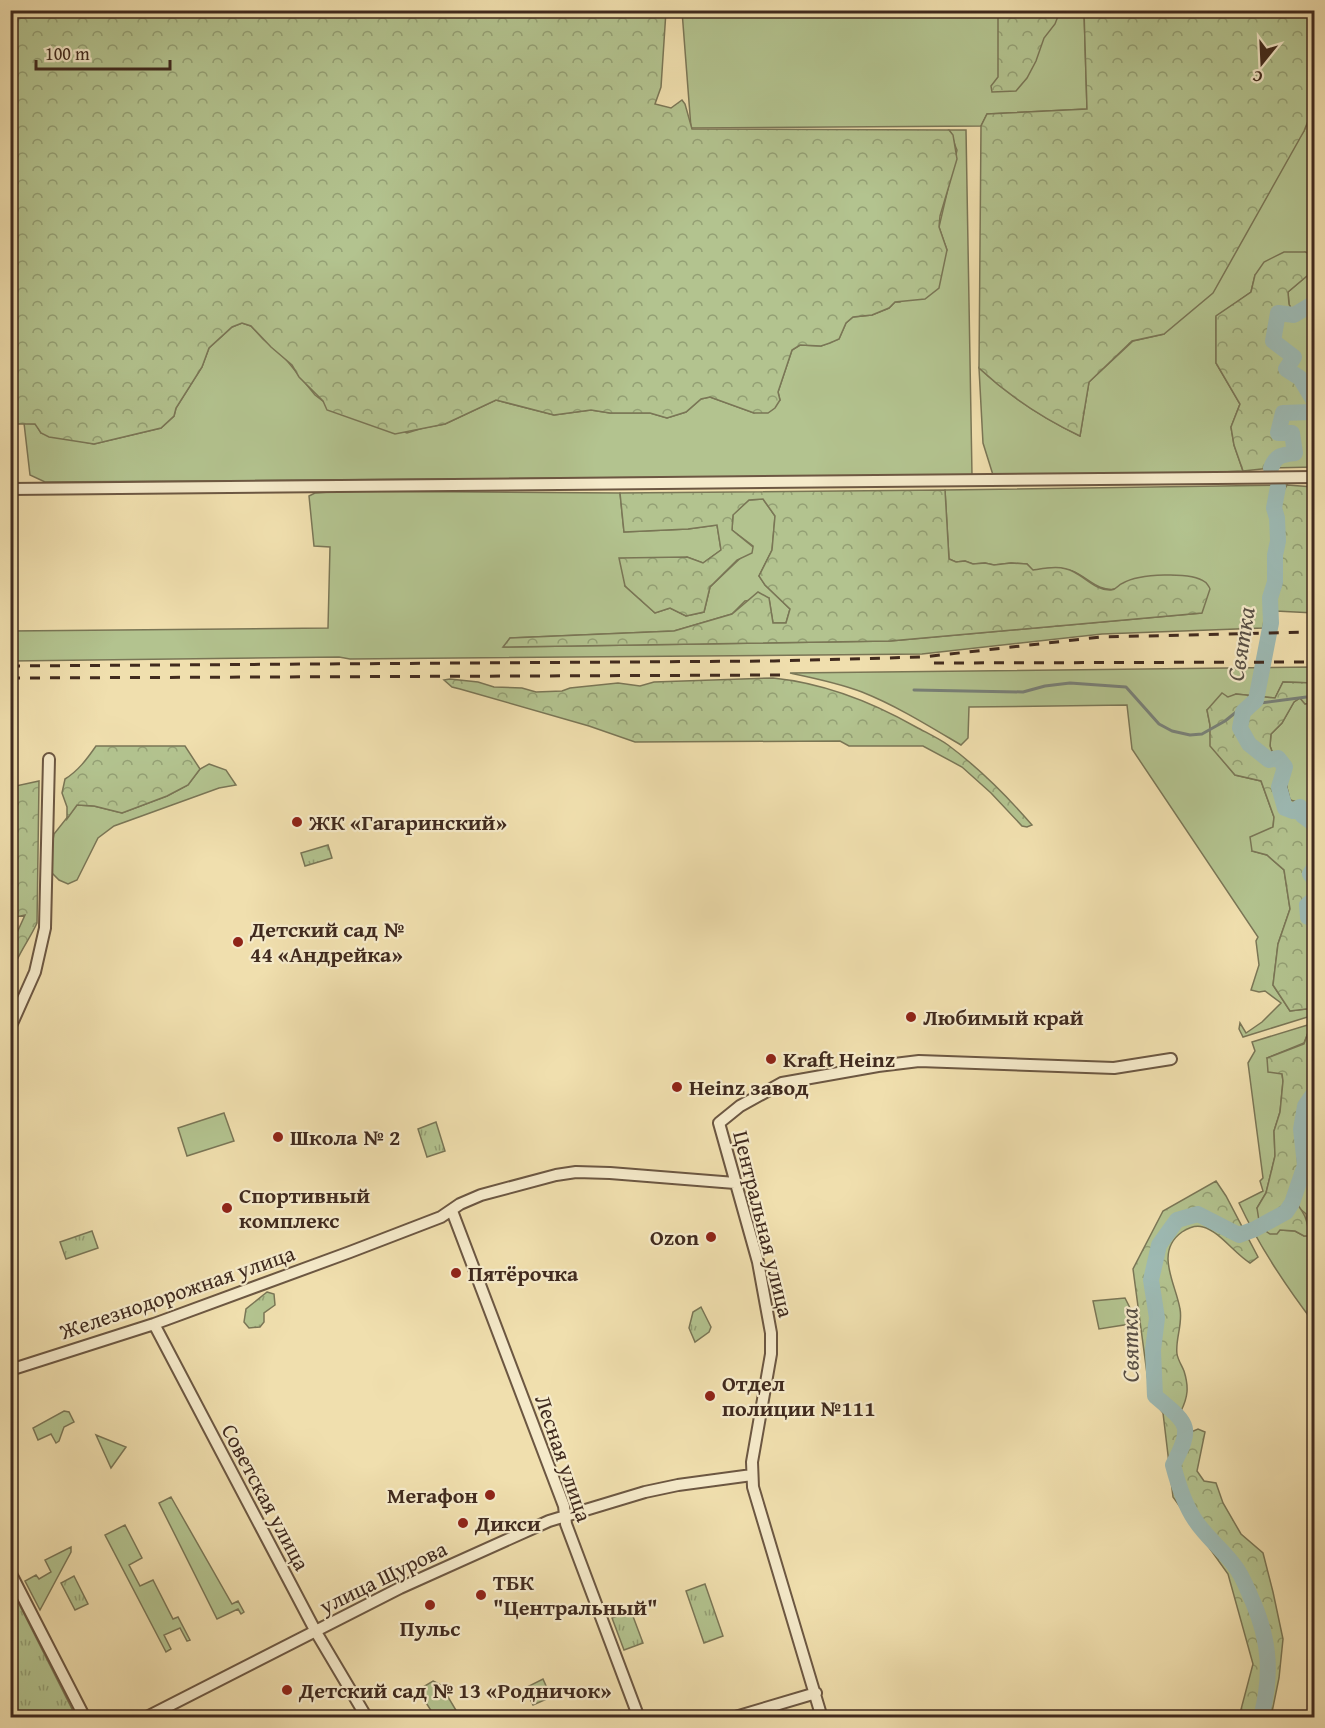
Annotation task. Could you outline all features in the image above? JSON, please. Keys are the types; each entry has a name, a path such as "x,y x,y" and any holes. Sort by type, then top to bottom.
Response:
{"street":[{"path":"10,489 1314,477"},
{"path":"10,1028 35,972 45,928 49,759"},
{"name":"Центральная улица","path":"822,1718 763,1521 752,1475 752,1462 771,1344 758,1262 719,1123 740,1106 782,1083 919,1060 1114,1068 1171,1059"},
{"name":"Железнодорожная улица","path":"10,1370 154,1324 350,1252 452,1211 460,1204 481,1195 576,1172 735,1184"},
{"name":"Лесная улица","path":"452,1211 564,1506 566,1524 639,1718"},
{"name":"Советская улица","path":"154,1324 316,1632 367,1718"},
{"name":"улица Щурова","path":"145,1718 400,1587 549,1521 645,1492 752,1475"},
{"path":"10,1572 85,1718"},
{"path":"732,1718 816,1693"}],"green space":[{"path":"10,11 666,11 661,87 655,104 671,108 682,100 692,129 949,130 953,135 957,159 940,216 939,227 947,250 939,288 925,299 895,302 889,308 872,315 853,317 846,323 839,339 830,343 821,346 800,345 792,350 778,392 780,400 768,413 754,413 710,397 701,399 686,412 667,418 650,413 610,413 591,410 554,415 496,400 445,424 395,434 327,410 323,401 299,377 292,365 251,326 242,323 232,327 209,348 202,367 176,408 174,416 161,428 94,444 49,437 41,433 35,424 11,424"},
{"path":"682,11 1084,11 1087,109 987,114 981,126 691,128"},
{"path":"998,11 1060,11 1055,24 1044,38 1027,78 1016,91 992,92 991,86 998,77"},
{"path":"1084,11 1314,11 1314,106 1304,131 1213,293 1164,334 1132,341 1089,382 1080,436 1027,406 979,368 981,126 987,114 1087,109"},
{"path":"1314,106 1314,255 1305,252 1255,275 1251,292 1216,317 1216,363 1240,404 1231,427 1234,445 1243,471 1075,479 993,475 983,443 979,368 1026,406 1080,436 1089,382 1133,341 1164,334 1304,131"},
{"path":"949,130 966,130 972,475 45,482 30,475 24,423 36,424 41,433 94,444 161,428 174,416 176,408 202,367 209,348 232,327 242,323 251,326 284,357 315,395 323,401 407,433 445,424 496,400 554,415 591,410 610,413 650,413 667,418 686,412 701,399 710,397 754,413 780,400 778,392 792,350 800,345 821,346 839,339 846,323 853,317 872,315 889,308 895,302 900,302 947,250 939,227 957,150"},
{"path":"1284,252 1305,252 1314,255 1314,270 1288,292 1289,304 1294,315 1278,313 1273,341 1294,357 1286,369 1309,391 1314,402 1314,409 1311,412 1283,413 1278,433 1292,433 1295,453 1280,456 1271,468 1243,471 1234,445 1231,427 1240,404 1216,363 1216,316 1251,292 1255,275 1264,262"},
{"path":"1314,270 1314,401 1280,359 1274,342 1274,327 1278,313 1293,315 1288,292"},
{"path":"1314,409 1314,467 1271,468 1274,460 1281,456 1278,433 1283,413 1311,412"},
{"path":"1287,485 1281,495 1280,504 1284,541 1281,555 1282,583 1277,597 1276,611 1265,611 1263,628 1102,634 922,654 11,661 10,631 328,628 330,547 314,546 309,496 315,493 345,491 620,493 624,532 688,529 717,525 721,550 703,563 687,557 625,586 655,613 670,608 686,616 704,612 710,587 753,546 732,530 733,514 749,500 763,499 775,516 772,550 759,576 790,609 786,623 773,623 769,598 745,601 732,614 674,631 510,638 504,647 890,641 1202,613 1116,589 1103,588 1067,569 1052,568 1033,571 1027,564 973,564 949,559 945,490"},
{"path":"1287,485 1314,487 1314,613 1276,611 1277,597 1282,583 1281,555 1284,541 1280,504 1281,495"},
{"path":"945,490 949,559 973,564 1027,564 1033,570 1064,568 1106,590 1140,578 1164,575 1188,576 1206,582 1210,588 1202,613 890,641 503,647 510,638 674,631 732,614 758,592 769,598 773,623 786,623 790,609 759,576 772,550 775,516 763,499 749,500 733,515 732,530 753,547 752,553 737,560 710,587 704,612 686,616 670,608 655,613 625,586 619,558 687,557 703,563 721,550 717,525 688,529 624,532 620,493"},
{"path":"1314,667 1314,683 1283,682 1275,698 1236,694 1207,710 1211,746 1235,775 1261,781 1274,817 1273,827 1252,851 1267,855 1284,870 1290,909 1278,944 1273,985 1290,1011 1314,1008 1314,1015 1243,1037 1239,1029 1240,1023 1246,1033 1262,1022 1281,1003 1265,991 1251,990 1259,965 1256,941 1258,937 1132,749 1127,705 969,707 968,738 961,745 900,710 862,692 835,683 790,673"},
{"path":"773,678 810,684 847,695 899,718 936,738 982,773 1032,825 1022,826 962,767 923,746 849,746 840,741 635,742 589,726 452,687 444,680 478,682 494,687 522,688 536,692 562,691 570,688 618,683 640,686 654,682"},
{"path":"1283,682 1314,683 1314,702 1305,704 1300,698 1294,702 1282,723 1271,734 1270,746 1273,754 1288,762 1287,788 1290,800 1314,807 1314,853 1307,866 1307,880 1313,900 1314,896 1314,1008 1290,1011 1273,985 1278,944 1290,909 1284,870 1267,855 1252,851 1250,837 1273,827 1274,817 1261,781 1235,775 1210,746 1207,710 1222,693 1228,697 1236,694 1275,698"},
{"path":"1300,698 1305,704 1314,702 1314,807 1290,800 1287,788 1288,762 1273,754 1270,746 1271,734 1282,723 1294,702"},
{"path":"96,746 185,746 200,769 188,785 167,796 122,813 94,806 77,805 67,819 67,807 62,793 65,779 82,764"},
{"path":"209,764 226,770 236,785 219,788 114,826 98,838 77,880 68,884 59,880 51,872 54,834 77,805 94,806 122,813 167,796 188,785 200,769"},
{"path":"39,781 37,923 18,958 11,980 11,939 15,937 25,915 11,918 11,787"},
{"path":"328,845 332,858 305,866 301,853"},
{"path":"1314,1023 1304,1043 1267,1058 1282,1074 1283,1081 1280,1112 1274,1131 1275,1156 1266,1193 1257,1208 1280,1230 1295,1231 1304,1236 1309,1235 1306,1214 1299,1208 1289,1192 1298,1168 1296,1133 1305,1109 1304,1100 1314,1074 1314,1323 1273,1265 1239,1203 1263,1191 1260,1181 1263,1178 1248,1063 1255,1051 1252,1042"},
{"path":"1314,1027 1314,1074 1304,1100 1305,1109 1296,1133 1298,1168 1289,1192 1305,1217 1309,1236 1295,1231 1280,1230 1277,1234 1270,1234 1260,1227 1257,1208 1266,1193 1275,1156 1274,1131 1280,1112 1283,1081 1282,1074 1268,1072 1267,1058 1304,1044 1309,1030"},
{"path":"224,1113 234,1141 187,1156 178,1128"},
{"path":"436,1122 445,1151 427,1157 418,1129"},
{"path":"1216,1181 1258,1257 1250,1263 1215,1233 1203,1227 1195,1227 1182,1232 1169,1249 1169,1269 1181,1315 1177,1354 1187,1382 1185,1401 1181,1411 1191,1432 1198,1429 1205,1432 1197,1471 1204,1481 1216,1483 1223,1503 1241,1534 1263,1553 1283,1639 1279,1678 1271,1717 1239,1717 1253,1664 1228,1574 1173,1497 1163,1413 1150,1396 1133,1269 1163,1211"},
{"path":"92,1231 98,1248 66,1259 60,1242"},
{"path":"267,1292 274,1294 275,1305 264,1313 264,1322 260,1327 249,1328 244,1322 246,1309"},
{"path":"1125,1298 1130,1308 1130,1324 1099,1329 1093,1301"},
{"path":"701,1307 711,1327 709,1332 695,1342 689,1328 693,1312"},
{"path":"64,1411 69,1412 74,1422 64,1427 59,1441 56,1443 51,1434 38,1440 33,1428"},
{"path":"96,1435 126,1447 111,1468"},
{"path":"171,1497 232,1604 238,1601 244,1612 241,1614 238,1609 217,1619 159,1503"},
{"path":"125,1525 142,1558 129,1565 140,1586 153,1580 173,1619 178,1617 190,1640 187,1641 180,1628 164,1635 171,1649 166,1652 105,1535"},
{"path":"71,1547 71,1552 40,1610 25,1581 36,1575 39,1579 51,1572 45,1560"},
{"path":"74,1576 88,1604 75,1610 61,1583"},
{"path":"705,1584 723,1636 704,1643 686,1591"},
{"path":"11,1588 76,1717 11,1717"},
{"path":"631,1611 643,1643 624,1650 612,1618"},
{"path":"543,1679 551,1697 533,1705 525,1688"},
{"path":"433,1681 441,1685 460,1717 435,1717 418,1690"}],"waterway":[{"name":"Святка","path":"1314,303 1294,315 1278,313 1273,341 1294,357 1286,369 1300,378 1314,401"},
{"name":"Святка","path":"1271,468 1280,456 1295,453 1292,433 1278,433 1283,413 1311,412 1314,409"},
{"name":"Святка","path":"1278,487 1274,508 1278,541 1275,555 1275,582 1270,598 1271,623 1256,700 1243,712 1240,728 1249,744 1269,760 1278,758 1285,767 1279,787 1285,808 1293,811 1300,807 1302,815 1314,824"},
{"path":"914,690 1023,692 1070,683 1126,687 1159,724 1172,731 1190,735 1202,734 1225,721 1245,705 1314,696"},
{"name":"Святка","path":"1314,868 1310,874 1314,879"},
{"name":"Святка","path":"1314,899 1307,905 1308,917 1314,919"},
{"name":"Святка","path":"1261,1718 1268,1673 1266,1645 1259,1617 1237,1569 1191,1514 1179,1487 1173,1465 1184,1441 1184,1426 1175,1413 1155,1396 1153,1350 1157,1318 1151,1280 1159,1245 1177,1220 1198,1214 1239,1235 1286,1212 1292,1203 1305,1165 1301,1129 1305,1106 1314,1093"}],"railway":[{"path":"10,666 774,661 923,657 1101,637 1314,632"},
{"path":"934,663 1314,662"},
{"path":"10,678 780,675"}],"place":[{"name":"ЖК «Гагаринский»","path":"297,822"},
{"name":"Детский сад № 44 «Андрейка»","path":"238,942"},
{"name":"Любимый край","path":"911,1017"},
{"name":"Kraft Heinz","path":"771,1059"},
{"name":"Heinz завод","path":"677,1087"},
{"name":"Школа № 2","path":"278,1137"},
{"name":"Спортивный комплекс","path":"227,1208"},
{"name":"Ozon","path":"711,1237"},
{"name":"Пятёрочка","path":"456,1273"},
{"name":"Отдел полиции №111","path":"710,1396"},
{"name":"Мегафон","path":"490,1495"},
{"name":"Дикси","path":"463,1523"},
{"name":"ТБК \"Центральный\"","path":"481,1595"},
{"name":"Пульс","path":"430,1605"},
{"name":"Детский сад № 13 «Родничок»","path":"287,1690"}]}
